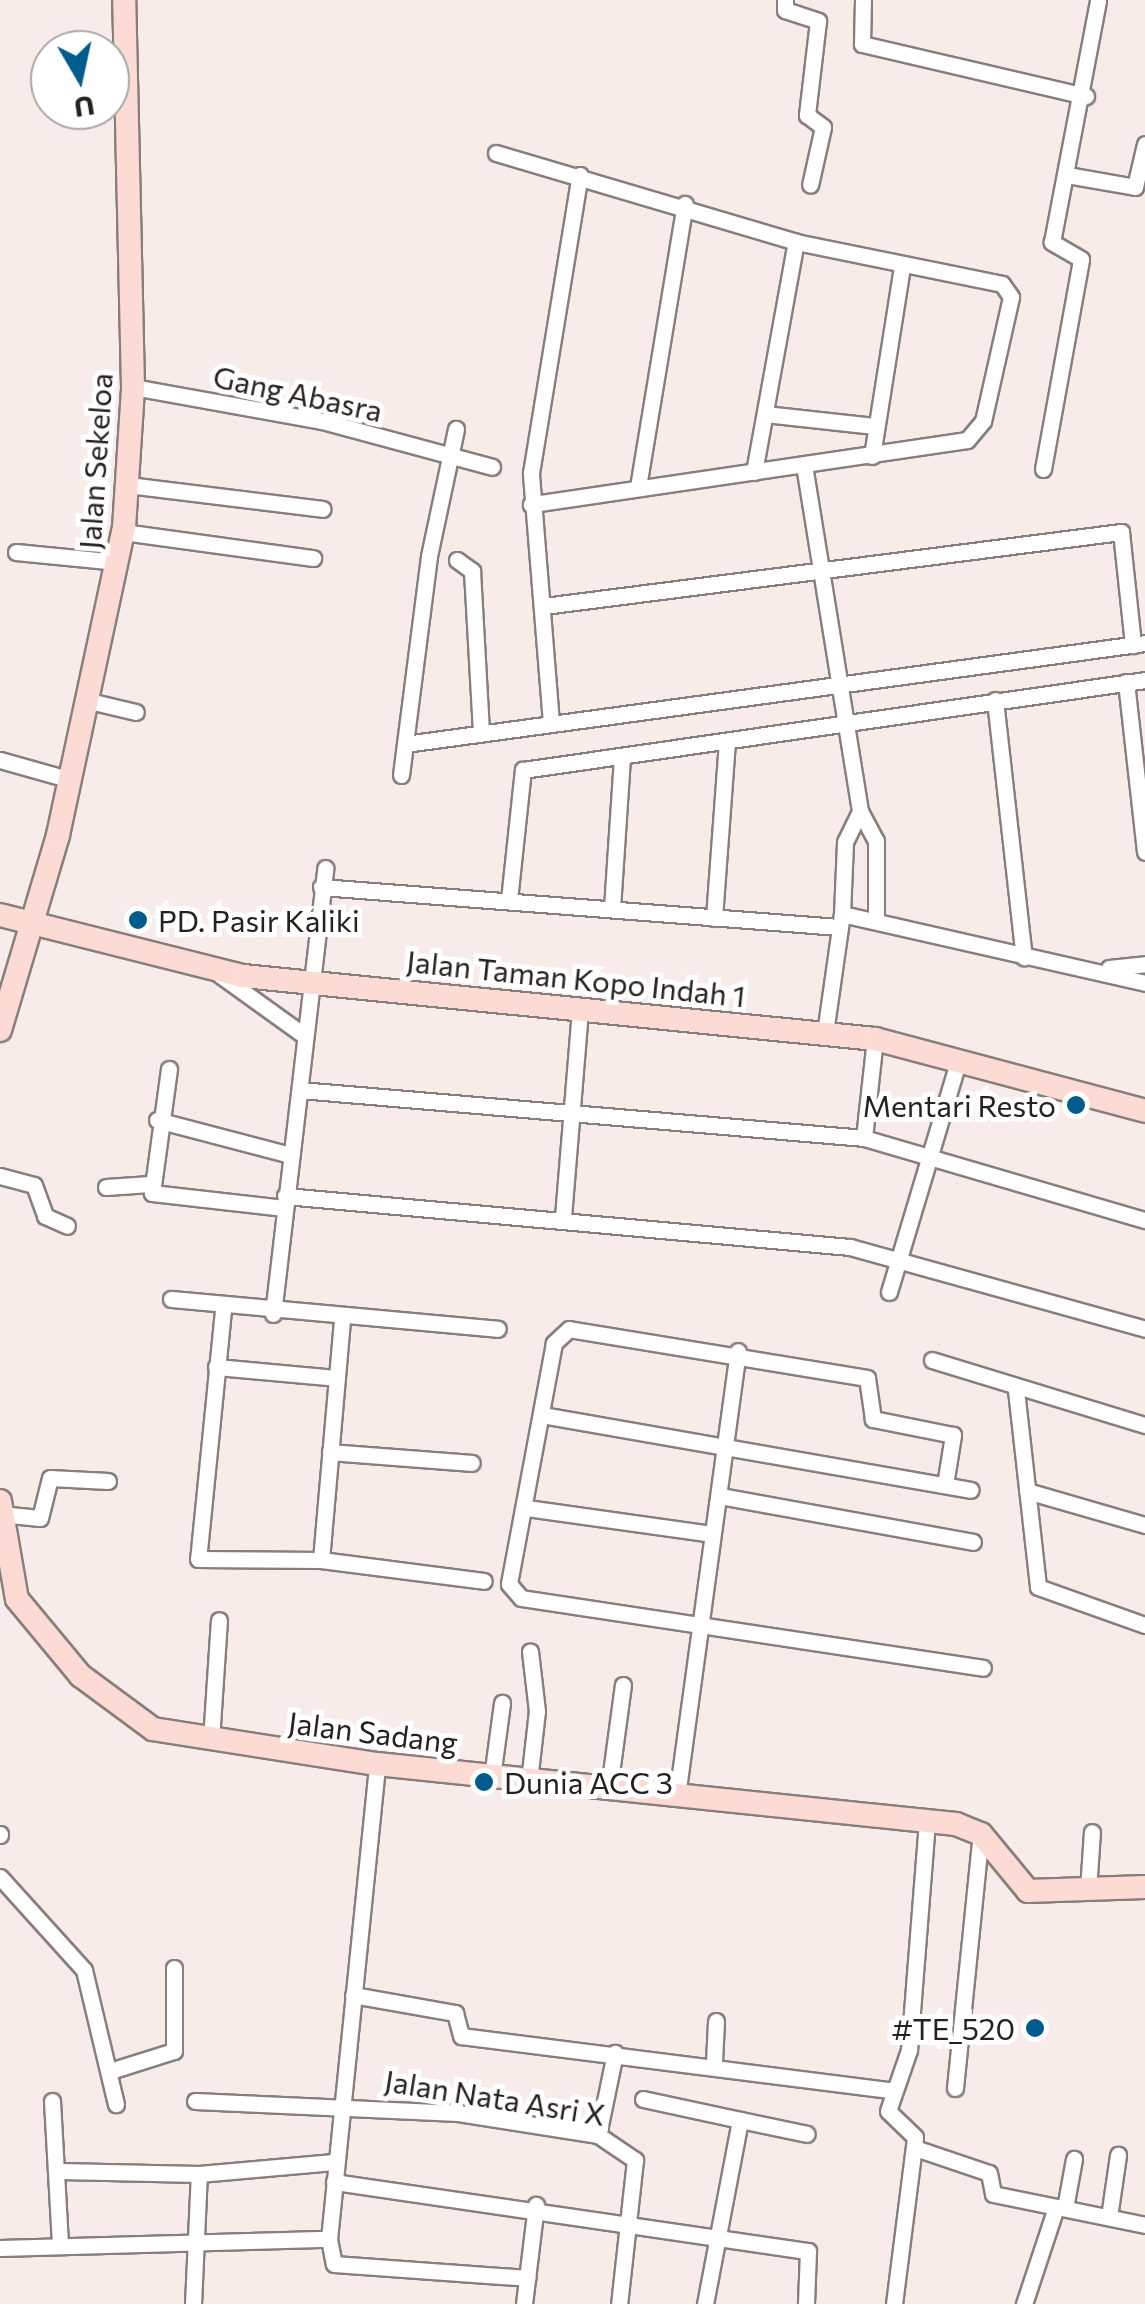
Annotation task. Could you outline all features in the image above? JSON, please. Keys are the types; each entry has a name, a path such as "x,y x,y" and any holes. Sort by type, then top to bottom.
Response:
{"street":[{"name":"Jalan Sekeloa","path":"34,917 90,701 118,562 128,485 133,387 124,0"},
{"path":"785,0 786,10 818,21 807,114 823,127 810,185"},
{"path":"862,0 862,44 1086,96"},
{"path":"1042,469 1082,259 1052,242 1086,96 1098,0"},
{"path":"1068,175 1140,188 1145,144"},
{"path":"496,153 685,204 796,242 1002,284 1012,297 975,434 872,456 531,504"},
{"path":"551,723 544,606 531,504 580,175"},
{"path":"638,487 685,204"},
{"path":"754,472 796,242"},
{"path":"872,456 902,266"},
{"name":"Gang Abasra","path":"133,387 322,421 492,467"},
{"path":"765,414 874,426"},
{"path":"401,775 456,429"},
{"path":"804,465 860,811 875,834 876,917"},
{"path":"128,485 323,509"},
{"path":"123,532 313,558"},
{"path":"405,744 1139,644 1121,532 544,606"},
{"path":"16,552 118,562"},
{"path":"457,560 472,570 481,734"},
{"path":"510,900 523,770 622,759 1145,680"},
{"path":"1126,682 1145,852"},
{"path":"996,700 1024,956"},
{"path":"90,701 136,712"},
{"path":"714,918 727,742"},
{"path":"612,908 622,759"},
{"path":"0,760 71,780"},
{"path":"825,1033 840,920 845,842 860,811"},
{"path":"273,1314 287,1154 300,1090 302,1034 324,868"},
{"path":"321,886 714,918 876,917 1024,956 1106,968 1145,983"},
{"name":"Jalan Taman Kopo Indah 1","path":"0,914 34,917 206,966 580,1012 874,1039 1145,1111"},
{"path":"0,1030 34,917"},
{"path":"1106,968 1145,964"},
{"path":"206,966 302,1034"},
{"path":"563,1216 580,1012"},
{"path":"864,1138 874,1039"},
{"path":"888,1292 959,1059"},
{"path":"169,1069 157,1120 150,1184 154,1194 563,1216 900,1256 1145,1329"},
{"path":"300,1090 864,1138 932,1153 1145,1220"},
{"path":"157,1120 287,1154"},
{"path":"0,1176 34,1185 42,1213 67,1226"},
{"path":"106,1187 150,1184"},
{"path":"171,1299 223,1310 498,1328"},
{"path":"223,1310 198,1559 321,1560 484,1581"},
{"path":"321,1560 342,1318"},
{"path":"946,1485 952,1435 873,1420 869,1379 738,1351 569,1329 554,1343 512,1593 982,1668"},
{"path":"677,1796 694,1621 720,1496 738,1351"},
{"path":"932,1360 1016,1390 1145,1424"},
{"path":"216,1367 336,1378"},
{"path":"1016,1390 1041,1590 1145,1624"},
{"path":"542,1415 970,1490"},
{"path":"330,1452 472,1463"},
{"path":"0,1514 38,1519 50,1478 108,1481"},
{"path":"1026,1491 1145,1525"},
{"path":"720,1496 974,1542"},
{"name":"Jalan Sadang","path":"0,1501 10,1602 81,1676 138,1722 211,1740 376,1764 927,1822 981,1834"},
{"path":"527,1508 711,1534"},
{"path":"211,1740 219,1620"},
{"path":"529,1781 537,1712 530,1650"},
{"path":"609,1788 623,1685"},
{"path":"492,1777 502,1703"},
{"path":"376,1764 353,1996 338,2102 329,2239 334,2264 527,2278"},
{"path":"894,2304 915,2148 912,2126 888,2116 890,2090 909,2050 927,1822"},
{"path":"1088,1890 1092,1832"},
{"path":"981,1834 1021,1887 1145,1887"},
{"path":"956,2088 981,1834"},
{"path":"0,1877 84,1970 116,2104"},
{"path":"110,2071 174,2051 174,1968"},
{"path":"353,1996 455,2012 461,2036 714,2062 890,2090"},
{"path":"714,2062 716,2022"},
{"path":"598,2135 616,2053"},
{"path":"643,2099 807,2134"},
{"path":"52,2100 60,2170 60,2243"},
{"name":"Jalan Nata Asri X","path":"195,2101 338,2102 598,2135 634,2157 618,2304"},
{"path":"705,2304 714,2238 740,2120"},
{"path":"915,2148 989,2173 992,2194 1145,2225"},
{"path":"1109,2217 1118,2155"},
{"path":"1024,2304 1061,2208 1074,2160"},
{"path":"60,2170 199,2174 333,2162"},
{"path":"193,2304 199,2174"},
{"path":"334,2182 536,2205 624,2223 808,2251 806,2304"},
{"path":"524,2304 536,2205"},
{"path":"0,2248 60,2243 195,2247 329,2239"}],"place":[{"name":"PD. Pasir Kaliki","path":"138,920"},
{"name":"Mentari Resto","path":"1076,1105"},
{"name":"Dunia ACC 3","path":"484,1782"},
{"name":"#TE_520","path":"1035,2028"}]}
